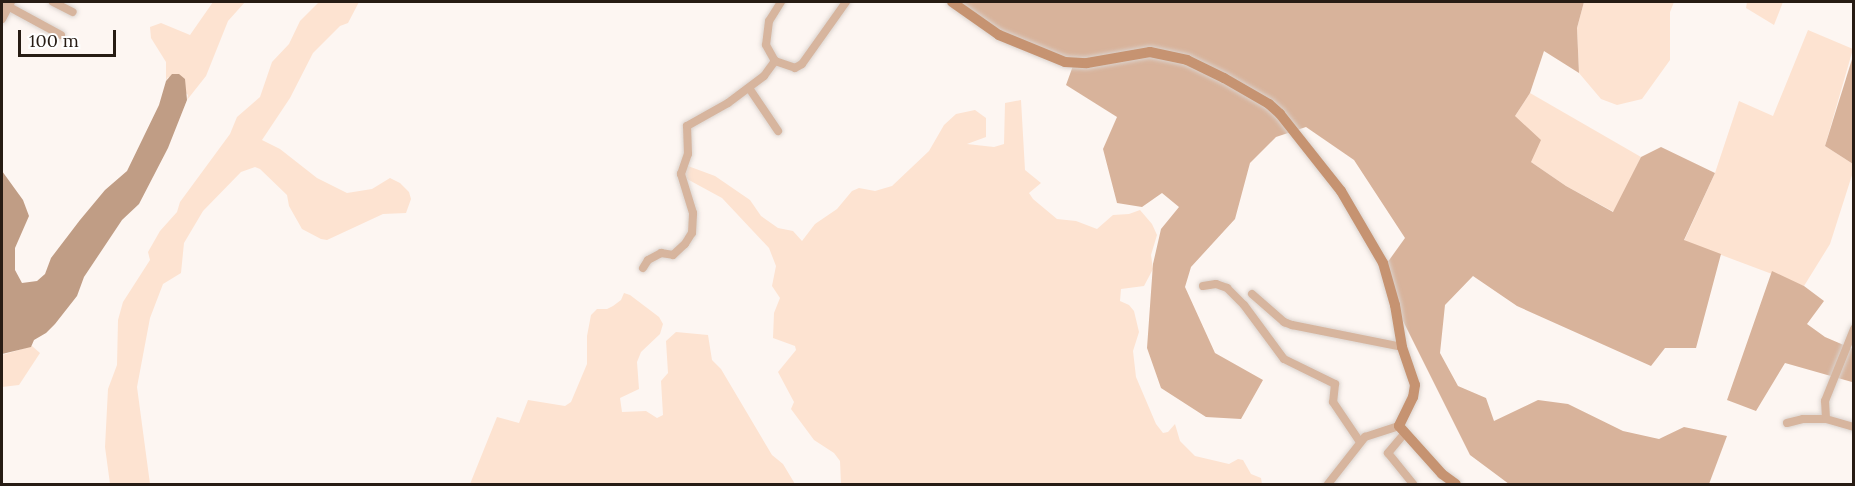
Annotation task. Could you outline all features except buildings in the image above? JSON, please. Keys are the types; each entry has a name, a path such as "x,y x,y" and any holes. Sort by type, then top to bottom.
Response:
{"street":[{"path":"53,2 73,12"},
{"path":"781,2 770,21 766,45 775,60 795,68 802,64 846,2"},
{"path":"952,2 999,35 1065,62 1087,63 1136,54 1167,54 1224,78 1269,104 1341,191 1383,262 1395,305 1402,347 1414,385 1413,397 1401,430 1388,453 1413,484"},
{"path":"2,19 7,4 61,35"},
{"path":"643,267 648,260 661,253 673,255 685,244 692,233 693,213 681,174 688,154 687,126 749,88 764,76 775,60"},
{"path":"749,88 778,131"},
{"path":"1203,286 1216,284 1227,288 1244,305 1284,359 1335,384 1333,402 1360,442"},
{"path":"1252,294 1284,322 1292,325 1402,347"},
{"path":"1826,419 1825,401 1854,329"},
{"path":"1786,423 1803,419 1826,419 1854,427"},
{"path":"1328,484 1365,437 1401,430"},
{"path":"1401,430 1442,474 1456,484"}],"shaded area":[{"path":"213,2 245,2 228,21 206,76 187,100 188,95 168,77 166,81 166,62 151,38 150,27 161,23 190,35"},
{"path":"319,2 359,2 348,23 340,26 313,53 290,98 262,140 280,149 317,178 347,193 372,189 390,178 400,183 409,192 411,199 406,213 383,214 327,240 321,239 302,229 289,206 287,195 260,169 255,167 241,172 203,211 184,243 181,273 163,284 150,318 137,387 150,484 110,484 105,447 108,389 117,365 118,320 123,302 150,260 148,252 160,231 177,212 180,202 230,134 237,117 260,97 272,62 289,44 300,21"},
{"path":"955,2 1584,2 1577,28 1579,73 1544,51 1530,93 1515,116 1541,140 1531,162 1566,186 1613,212 1641,157 1661,147 1715,173 1684,240 1721,254 1696,348 1665,348 1651,366 1517,306 1473,276 1445,305 1440,353 1458,386 1486,398 1494,421 1538,400 1568,404 1623,431 1659,439 1684,427 1727,436 1709,484 1509,484 1470,455 1403,321 1382,270 1405,238 1354,160 1306,127 1276,137 1250,163 1235,219 1191,267 1185,287 1215,353 1263,380 1241,419 1206,417 1161,388 1147,348 1153,264 1161,229 1179,207 1162,193 1142,207 1117,203 1103,149 1117,117 1066,85 1074,63 1035,50 965,11"},
{"path":"1584,2 1674,2 1670,12 1670,60 1642,99 1617,105 1601,99 1579,73 1577,28"},
{"path":"1747,2 1783,2 1774,25 1746,8"},
{"path":"1808,30 1853,49 1825,146 1853,164 1853,172 1830,244 1804,286 1684,241 1715,173 1739,101 1773,116"},
{"path":"1853,56 1853,164 1825,146"},
{"path":"172,74 179,74 185,79 187,100 168,148 139,204 122,220 84,277 77,296 55,324 34,340 31,347 2,354 2,171 23,200 29,216 15,248 15,270 22,283 37,281 45,274 51,258 80,220 105,190 127,171 159,105 166,81"},
{"path":"1530,93 1641,157 1614,212 1566,186 1531,162 1515,116"},
{"path":"1021,100 1025,170 1041,183 1029,193 1033,199 1057,219 1076,221 1097,229 1113,215 1129,214 1140,210 1152,224 1157,235 1151,255 1153,269 1144,286 1121,289 1120,301 1129,305 1134,311 1139,332 1133,351 1136,377 1156,424 1163,433 1168,432 1175,424 1180,441 1195,456 1229,464 1238,459 1243,460 1251,474 1261,478 1262,484 841,484 840,461 834,453 814,440 791,409 794,402 778,372 796,350 795,346 773,338 774,313 780,298 772,286 776,266 769,248 722,198 687,179 683,174 688,166 715,176 750,200 761,216 778,228 793,231 802,241 815,224 837,209 852,191 859,188 875,191 892,186 929,151 944,125 956,114 975,110 986,118 986,137 967,144 994,147 1004,144 1005,103"},
{"path":"1772,271 1804,286 1824,301 1807,324 1825,337 1853,349 1853,376 1852,382 1785,363 1756,411 1727,400"},
{"path":"624,293 659,317 663,324 660,334 641,352 637,362 639,389 620,398 622,412 646,411 657,418 663,415 661,381 668,373 666,341 676,332 708,335 712,360 721,369 772,455 783,464 795,484 470,484 497,417 519,423 528,400 565,406 571,402 587,364 587,336 591,315 597,309 607,309 613,306 621,300"},
{"path":"32,346 40,353 19,385 2,387 2,355"}]}
